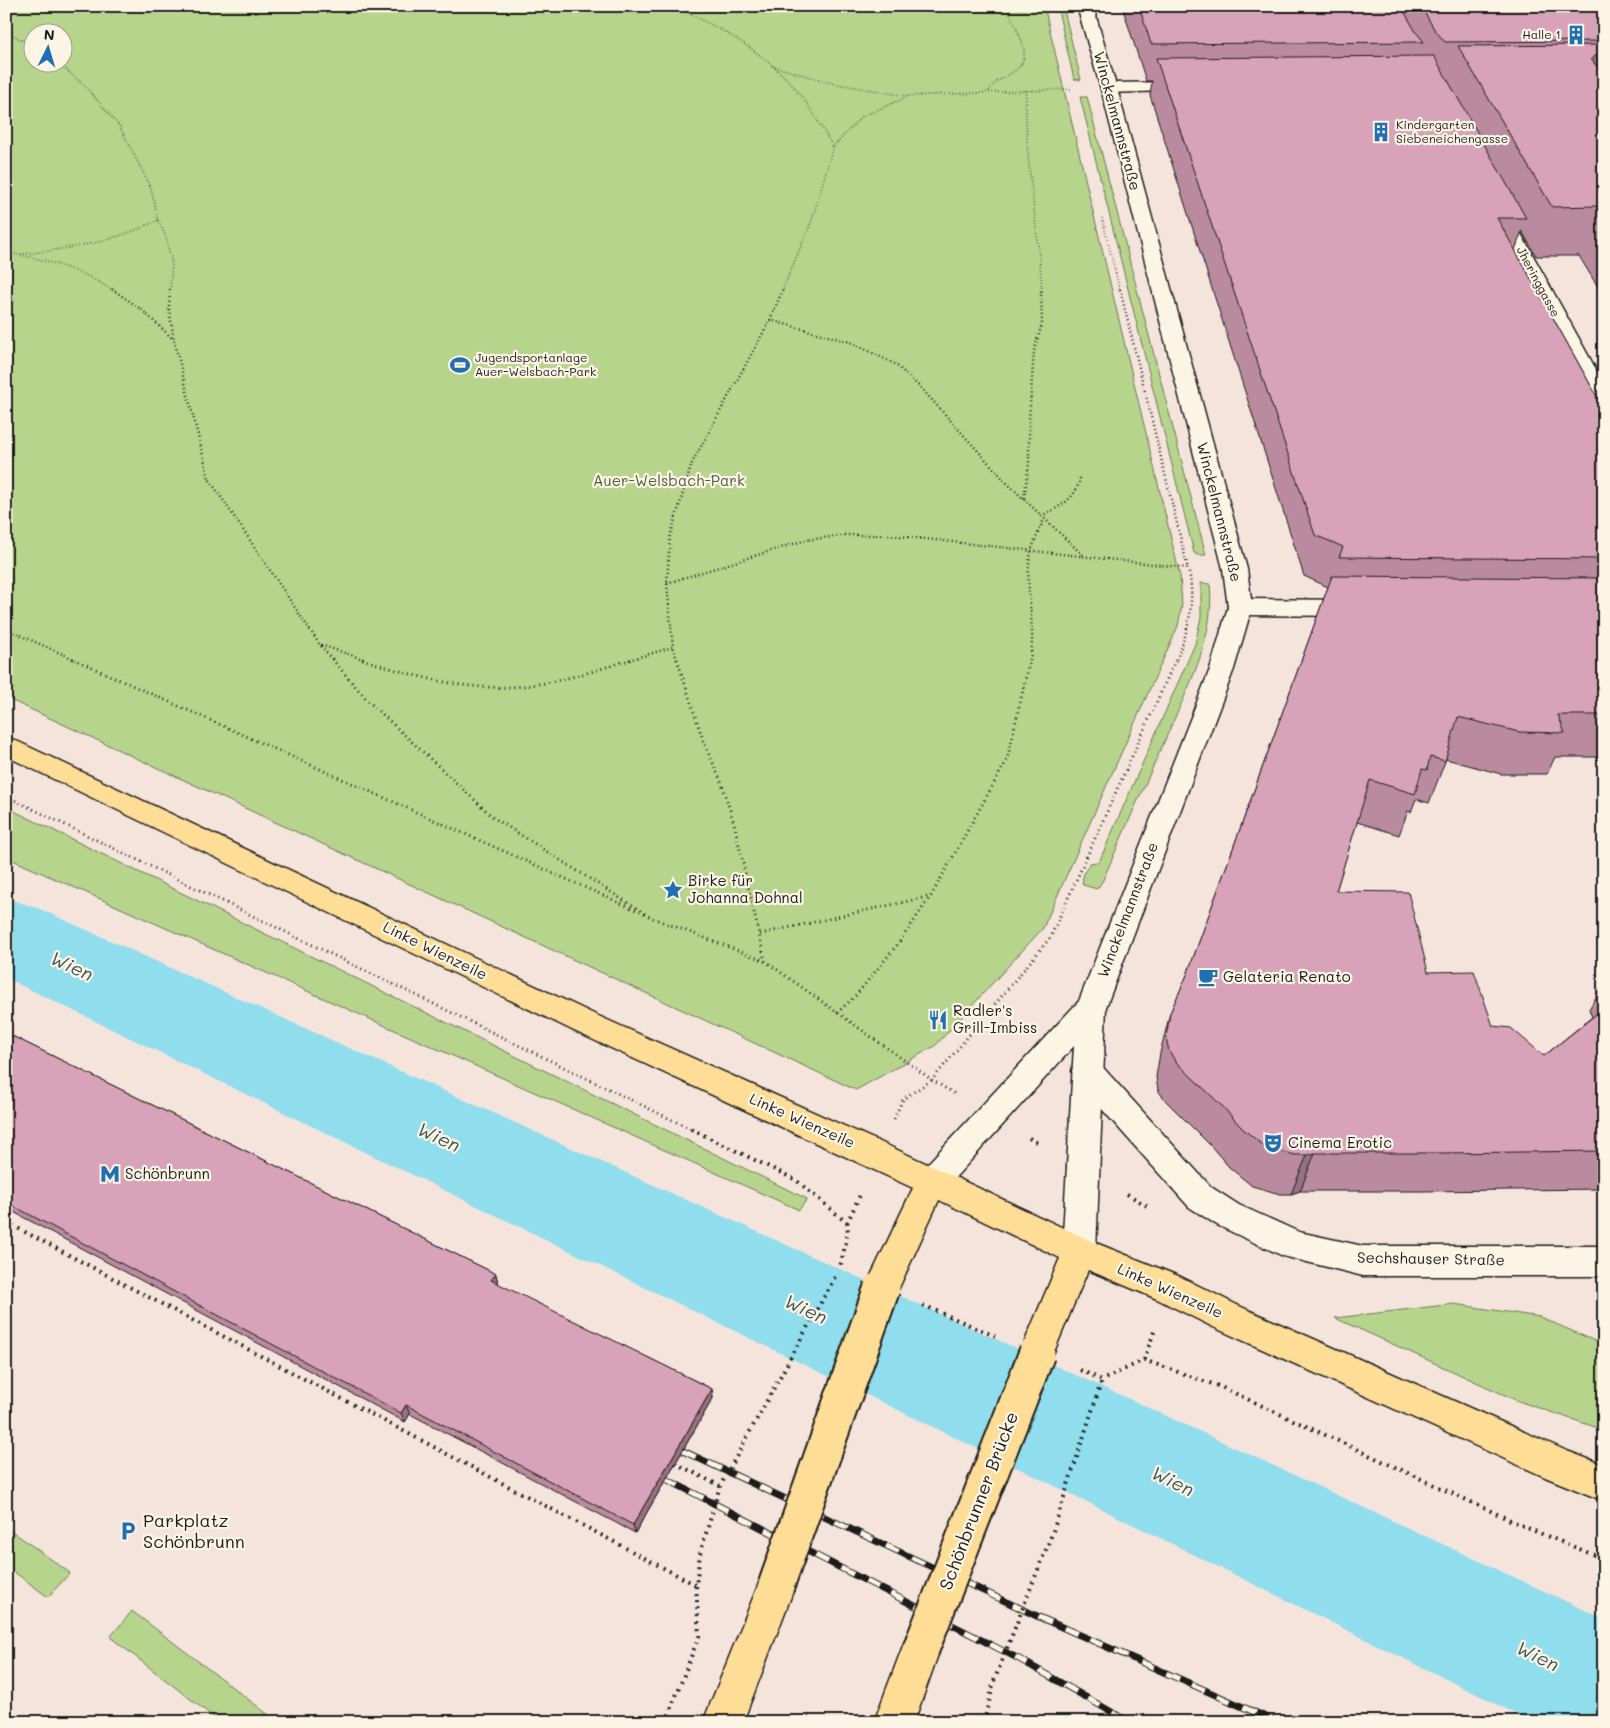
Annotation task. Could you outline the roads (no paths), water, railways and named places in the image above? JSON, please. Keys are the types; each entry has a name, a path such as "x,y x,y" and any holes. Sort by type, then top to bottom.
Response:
{"main road":[{"name":"Winckelmannstraße","path":"1079,1251 1091,1006 1222,669 1240,607 1235,569 1109,88 1085,6"},
{"path":"1109,88 1203,87"},
{"name":"Jheringgasse","path":"1491,196 1604,404"},
{"path":"1240,607 1378,608"},
{"name":"Linke Wienzeile","path":"6,745 583,1022 932,1181 1079,1251 1169,1288 1225,1316 1540,1457 1604,1483"},
{"name":"Winckelmannstraße","path":"932,1181 1091,1006"},
{"name":"Sechshauser Straße","path":"1087,1071 1200,1197 1228,1215 1295,1246 1363,1261 1604,1261"},
{"path":"723,1722 776,1586 882,1288 932,1181"},
{"name":"Schönbrunner Brücke","path":"894,1722 921,1648 1079,1251"}],"waterway":[{"name":"Wien","path":"6,935 1106,1449 1604,1687"}],"railway":[{"path":"683,1451 1039,1617 1277,1722"},
{"path":"666,1479 1021,1660 1129,1722"}],"place":[{"name":"Halle 1","path":"1576,35"},
{"name":"Kindergarten Siebeneichengasse","path":"1381,132"},
{"name":"Jugendsportanlage Auer-Welsbach-Park","path":"460,365"},
{"name":"Birke für Johanna Dohnal","path":"673,890"},
{"name":"Gelateria Renato","path":"1208,977"},
{"name":"Radler's Grill-Imbiss","path":"938,1020"},
{"name":"Cinema Erotic","path":"1273,1143"},
{"name":"Schönbrunn","path":"110,1174"},
{"name":"Parkplatz Schönbrunn","path":"128,1531"}],"park label":[{"name":"Auer-Welsbach-Park","path":"669,481"}]}
